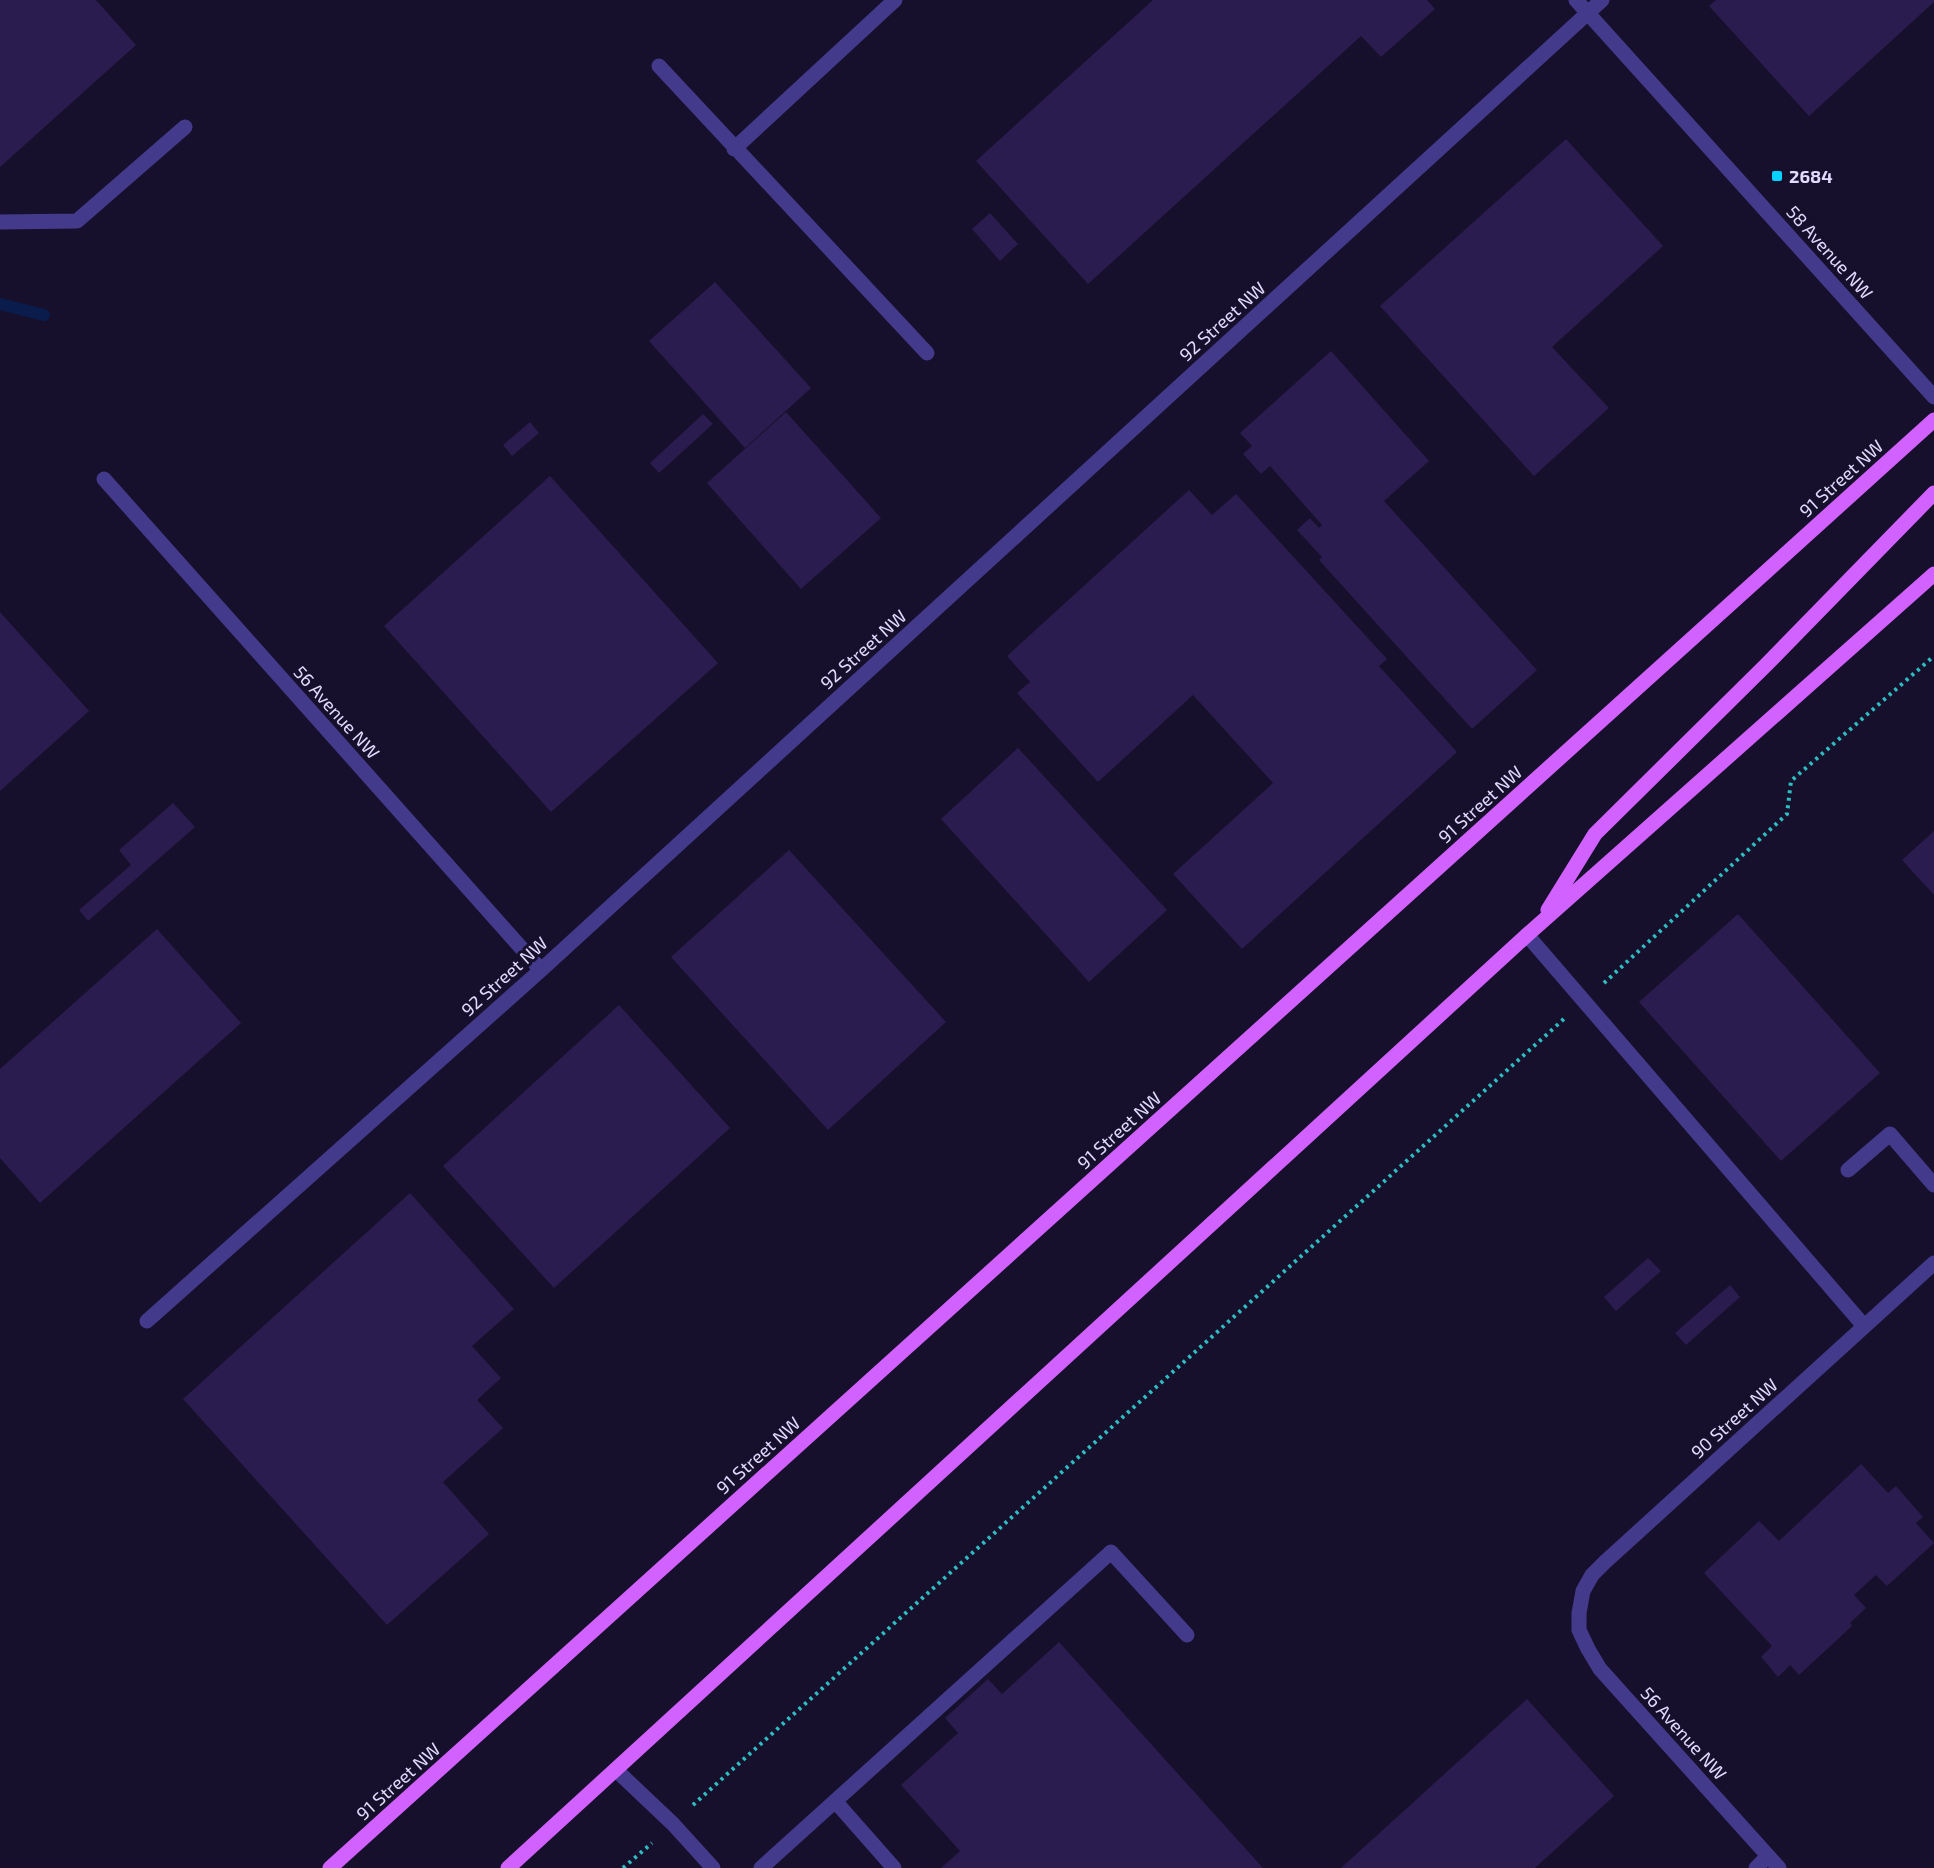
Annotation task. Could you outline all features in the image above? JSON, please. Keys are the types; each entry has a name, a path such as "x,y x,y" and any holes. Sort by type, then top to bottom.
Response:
{"main road":[{"name":"91 Street NW","path":"330,1868 1934,420"},
{"path":"1533,930 1595,834 1765,666 1934,493"},
{"path":"508,1868 1533,930 1934,574"}],"street":[{"path":"734,149 895,0"},
{"name":"58 Avenue NW","path":"1576,0 1934,397"},
{"name":"92 Street NW","path":"147,1321 541,970 1602,0"},
{"path":"659,66 734,149 927,353"},
{"path":"0,222 77,221 185,127"},
{"name":"56 Avenue NW","path":"104,479 541,970"},
{"path":"1533,930 1585,1000 1864,1326"},
{"path":"1848,1170 1890,1134 1934,1185"},
{"name":"90 Street NW","path":"1579,1613 1583,1591 1592,1575 1605,1562 1934,1263"},
{"path":"761,1868 1111,1552 1186,1635"},
{"name":"56 Avenue NW","path":"1579,1613 1579,1630 1600,1669 1779,1868"},
{"path":"616,1770 672,1824 713,1868"},
{"path":"835,1801 894,1868"},
{"path":"1756,1868 1768,1856"}],"path":[{"path":"623,1868 1585,1000 1787,814 1791,781 1934,656"}],"building":[{"path":"0,0 96,0 136,45 0,167"},
{"path":"1153,0 1427,0 1435,9 1381,57 1361,36 1088,284 976,161"},
{"path":"1716,0 1934,0 1934,2 1809,116 1709,6"},
{"path":"1566,139 1663,246 1552,347 1609,408 1534,476 1380,306"},
{"path":"990,213 1018,244 1000,261 972,229"},
{"path":"715,282 811,388 745,448 649,341"},
{"path":"1331,351 1429,461 1384,501 1537,670 1472,729 1319,560 1322,557 1297,530 1310,518 1319,528 1322,525 1270,466 1261,474 1243,454 1252,446 1240,433"},
{"path":"786,412 881,518 801,589 707,483"},
{"path":"703,414 713,424 659,473 650,463"},
{"path":"530,422 539,433 512,456 503,445"},
{"path":"550,476 718,663 551,812 384,626"},
{"path":"1189,490 1212,515 1236,494 1387,659 1379,666 1457,752 1242,949 1173,874 1273,783 1193,695 1098,782 1017,693 1030,682 1007,656"},
{"path":"0,612 89,711 0,791"},
{"path":"1018,748 1167,910 1089,982 941,819"},
{"path":"173,803 195,827 88,921 79,910 131,865 119,850"},
{"path":"1934,831 1934,895 1902,860"},
{"path":"789,850 946,1022 828,1130 671,957"},
{"path":"1738,914 1880,1073 1781,1161 1639,1002"},
{"path":"157,929 241,1023 40,1203 0,1158 0,1069"},
{"path":"619,1005 730,1128 554,1288 443,1166"},
{"path":"410,1193 514,1309 472,1346 501,1378 477,1400 503,1428 443,1482 489,1534 387,1625 183,1399"},
{"path":"1648,1258 1661,1271 1616,1311 1604,1297"},
{"path":"1730,1285 1740,1297 1686,1345 1675,1333"},
{"path":"1861,1464 1888,1493 1896,1486 1923,1517 1916,1523 1934,1543 1887,1586 1876,1575 1854,1595 1866,1608 1850,1623 1852,1626 1799,1675 1790,1665 1778,1677 1761,1657 1772,1646 1704,1573 1759,1521 1779,1541"},
{"path":"1059,1642 1263,1868 941,1868 960,1851 901,1785 958,1733 945,1718 988,1679 1002,1694"},
{"path":"1527,1699 1614,1796 1535,1868 1341,1868"}],"waterway":[{"path":"0,304 44,315"}],"place":[{"name":"2684","path":"1777,176"}]}
